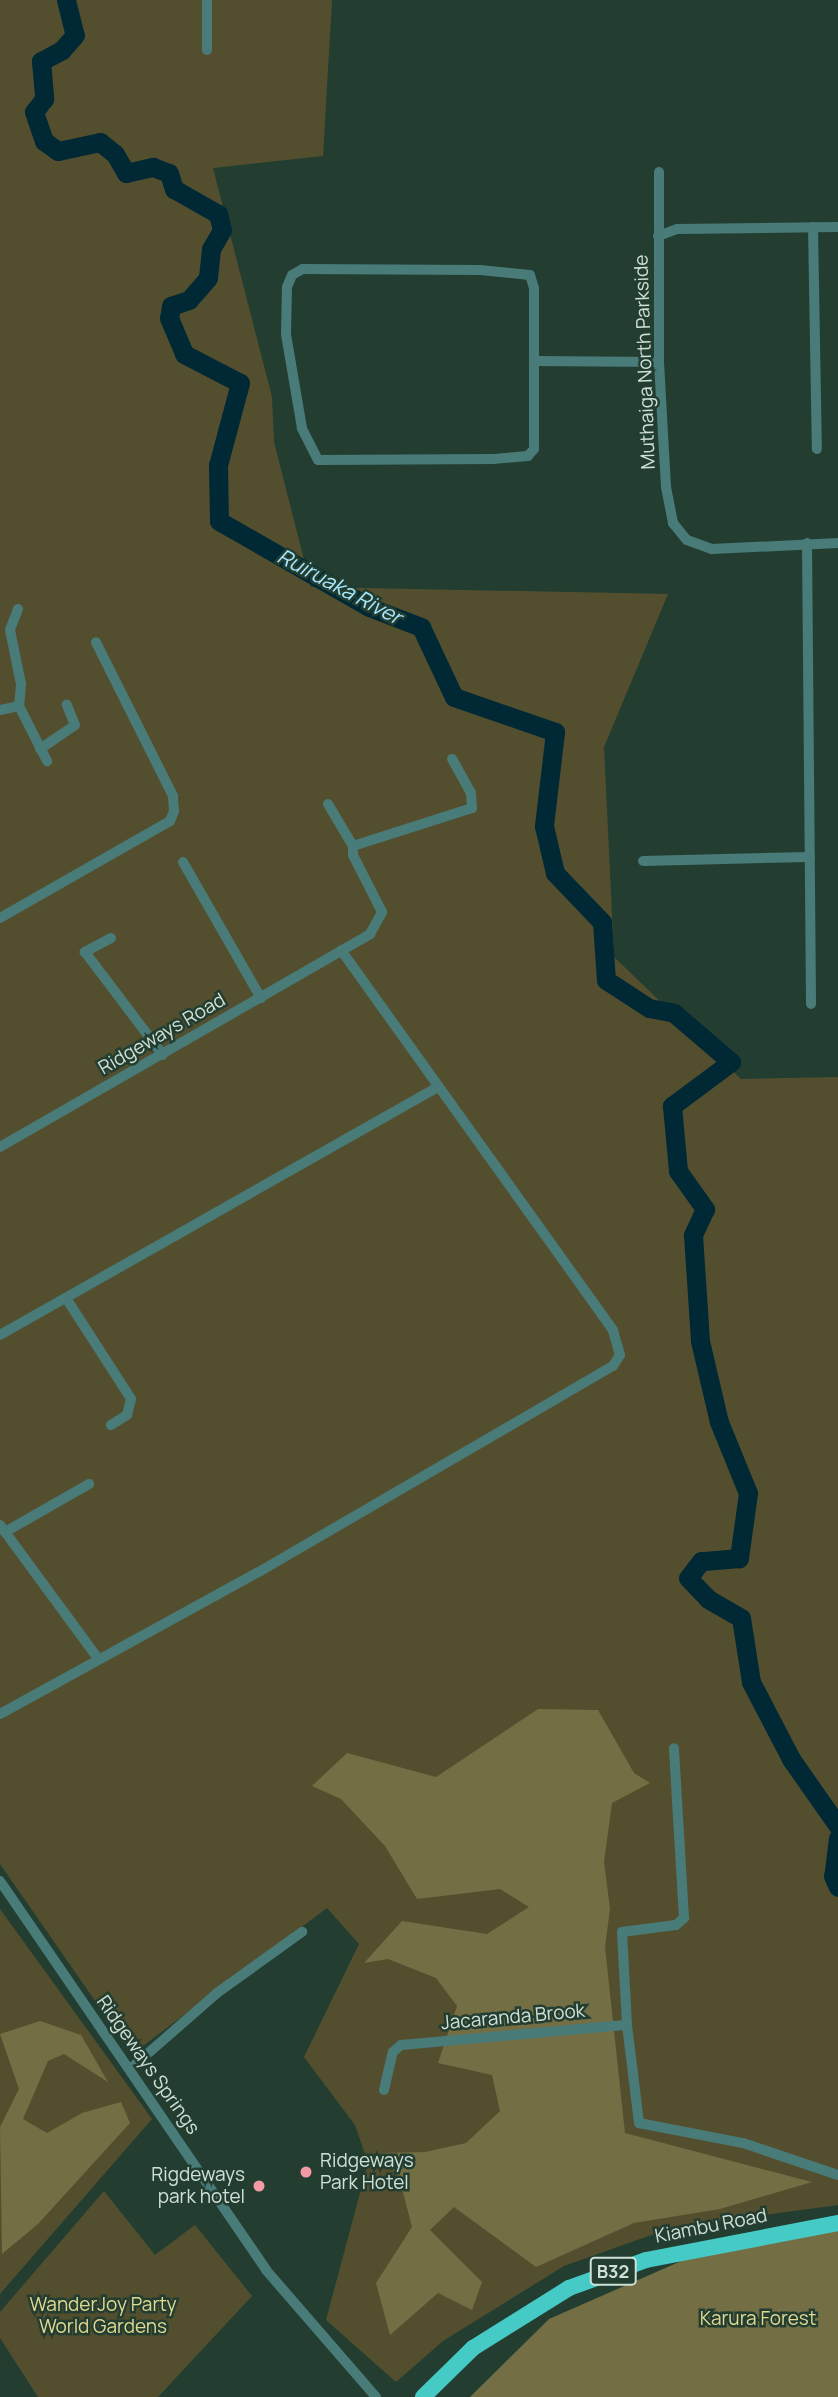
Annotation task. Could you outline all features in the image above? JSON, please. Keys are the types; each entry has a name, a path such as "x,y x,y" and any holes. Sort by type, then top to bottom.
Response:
{"highway":[{"name":"Kiambu Road","path":"423,2397 473,2348 544,2301 585,2281 671,2254 838,2223"}],"street":[{"path":"206,50 207,0"},
{"path":"658,236 659,172"},
{"path":"813,227 817,449"},
{"name":"Muthaiga North Parkside","path":"838,227 677,229 658,236 659,362 668,512 681,534 712,549 838,543"},
{"path":"303,269 519,272 530,275 534,288 536,361 537,438 528,456 318,460 308,447 297,405 286,334 287,287 292,275 303,269"},
{"path":"536,361 659,362"},
{"path":"807,543 811,1004"},
{"path":"18,609 10,630 21,684 19,706 47,761"},
{"path":"0,918 170,821 174,811 173,796 96,642"},
{"path":"40,749 75,725 67,705"},
{"path":"0,710 19,706"},
{"path":"328,804 353,846 472,808 471,793 452,759"},
{"name":"Ridgeways Road","path":"0,1146 370,934 379,925 382,912 353,855 353,846"},
{"path":"643,861 810,857"},
{"path":"183,862 261,998"},
{"path":"111,938 85,952 163,1055"},
{"path":"0,1714 97,1657 257,1573 617,1361 621,1348 613,1330 436,1088 341,950"},
{"path":"0,1335 436,1088"},
{"path":"66,1298 131,1399 127,1415 111,1425"},
{"path":"89,1484 2,1528 97,1657"},
{"path":"674,1748 684,1918 676,1925 622,1932 627,2025 639,2123 743,2143 838,2175"},
{"name":"Ridgeways Springs","path":"0,1881 276,2283 376,2397"},
{"path":"130,2069 217,1993 302,1932"},
{"name":"Jacaranda Brook","path":"384,2090 393,2052 401,2045 627,2025"}],"green space":[{"path":"0,0 332,0 323,156 213,168 272,397 274,442 311,587 668,594 604,747 614,957 741,1079 838,1077 838,2205 674,2227 564,2266 443,2341 396,2382 326,2320 368,2163 355,2125 304,2057 359,1944 327,1908 132,2054 0,1864"},
{"path":"538,1709 598,1710 634,1773 650,1783 612,1803 604,1862 610,1909 605,1947 625,2133 812,2182 720,2209 634,2223 536,2267 454,2207 430,2230 482,2282 472,2310 438,2293 390,2335 376,2283 412,2227 399,2177 380,2153 425,2152 466,2143 500,2111 492,2075 438,2063 457,2006 436,1978 388,1959 364,1963 402,1921 487,1934 529,1907 500,1889 417,1899 385,1846 341,1799 312,1786 347,1753 436,1777"},
{"path":"0,1909 152,2119 0,2294"},
{"path":"40,2021 81,2035 108,2082 64,2054 48,2061 23,2119 47,2133 82,2113 121,2102 130,2123 38,2224 2,2254 0,2127 19,2089 0,2034"},
{"name":"WanderJoy Party World Gardens","path":"104,2191 155,2255 195,2225 252,2296 158,2397 38,2397 0,2338 0,2312"},
{"name":"Karura Forest","path":"838,2225 838,2397 470,2397 549,2319 711,2248"}],"waterway":[{"name":"Ruiruaka River","path":"66,0 75,35 62,50 41,61 44,99 34,112 44,141 58,151 100,142 115,154 126,173 153,167 169,173 174,189 218,214 222,230 211,249 208,278 189,300 171,306 169,318 184,354 240,383 218,465 219,521 369,607 421,627 454,697 555,732 544,826 555,873 602,922 606,980 649,1008 674,1013 731,1062 672,1106 678,1171 705,1209 693,1235 700,1341 719,1422 748,1493 739,1558 701,1561 688,1578 708,1599 741,1618 751,1682 791,1759 838,1826"},
{"name":"Ruiruaka River","path":"838,1838 833,1876 838,1887"}],"place":[{"name":"Ridgeways Park Hotel","path":"306,2172"},
{"name":"Rigdeways park hotel","path":"259,2186"}]}
